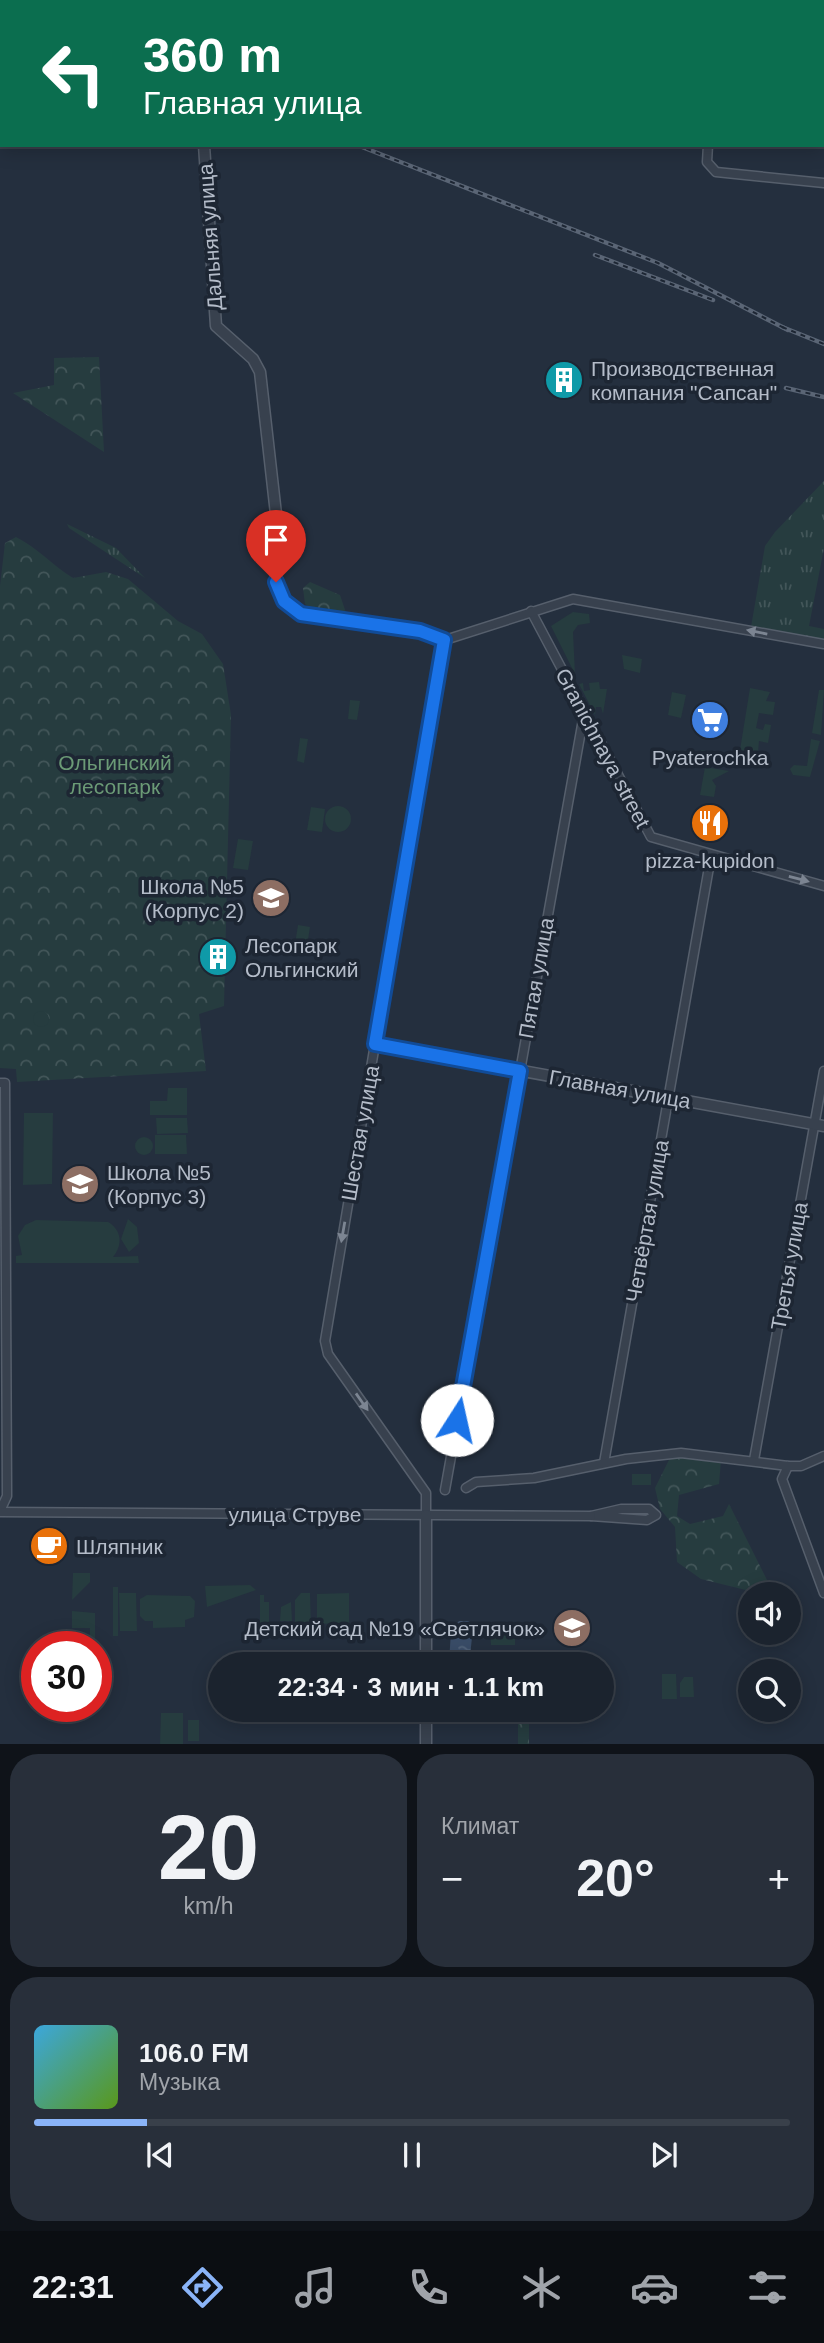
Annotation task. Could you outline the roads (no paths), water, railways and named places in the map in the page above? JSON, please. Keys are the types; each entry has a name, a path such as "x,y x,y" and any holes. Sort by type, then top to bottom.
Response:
{"street":[{"name":"Дальняя улица","path":"204,147 216,327 253,359 260,372 276,514 270,549 281,596 292,609 301,614 420,631 444,640"},
{"path":"708,147 707,162 716,172 824,183"},
{"path":"444,640 568,600 824,644"},
{"name":"Granichnaya street","path":"531,611 583,714 651,838 824,886"},
{"name":"Шестая улица","path":"426,1515 426,1493 328,1353 325,1341 444,640"},
{"name":"Пятая улица","path":"445,1490 583,714"},
{"name":"Четвёртая улица","path":"604,1463 711,856"},
{"name":"Главная улица","path":"375,1044 819,1126"},
{"name":"Третья улица","path":"754,1460 819,1126 824,1072"},
{"path":"0,1083 5,1083 7,1496 0,1512"},
{"path":"466,1488 476,1482 534,1478 604,1463 686,1452 788,1466 801,1466 824,1455"},
{"path":"788,1466 782,1479 824,1593"},
{"name":"улица Струве","path":"0,1512 591,1516 647,1520 656,1515 652,1510 632,1509 591,1516"},
{"path":"426,1515 426,1652"},
{"path":"426,1722 426,1744"}],"water":[{"path":"459,1621 469,1621 473,1629 470,1652 450,1652 451,1630"}],"railway":[{"path":"362,147 658,263 788,330"},
{"path":"595,255 713,300"},
{"path":"782,327 824,344"},
{"path":"786,388 824,397"}],"place":[{"name":"Производственная компания \"Сапсан\"","path":"564,380"},
{"name":"Pyaterochka","path":"710,720"},
{"name":"pizza-kupidon","path":"710,823"},
{"name":"Школа №5 (Корпус 2)","path":"271,898"},
{"name":"Лесопарк Ольгинский","path":"218,957"},
{"name":"Школа №5 (Корпус 3)","path":"80,1184"},
{"name":"Шляпник","path":"49,1546"},
{"name":"Детский сад №19 «Светлячок»","path":"572,1628"}],"park label":[{"name":"Ольгинский лесопарк","path":"115,774"}]}
